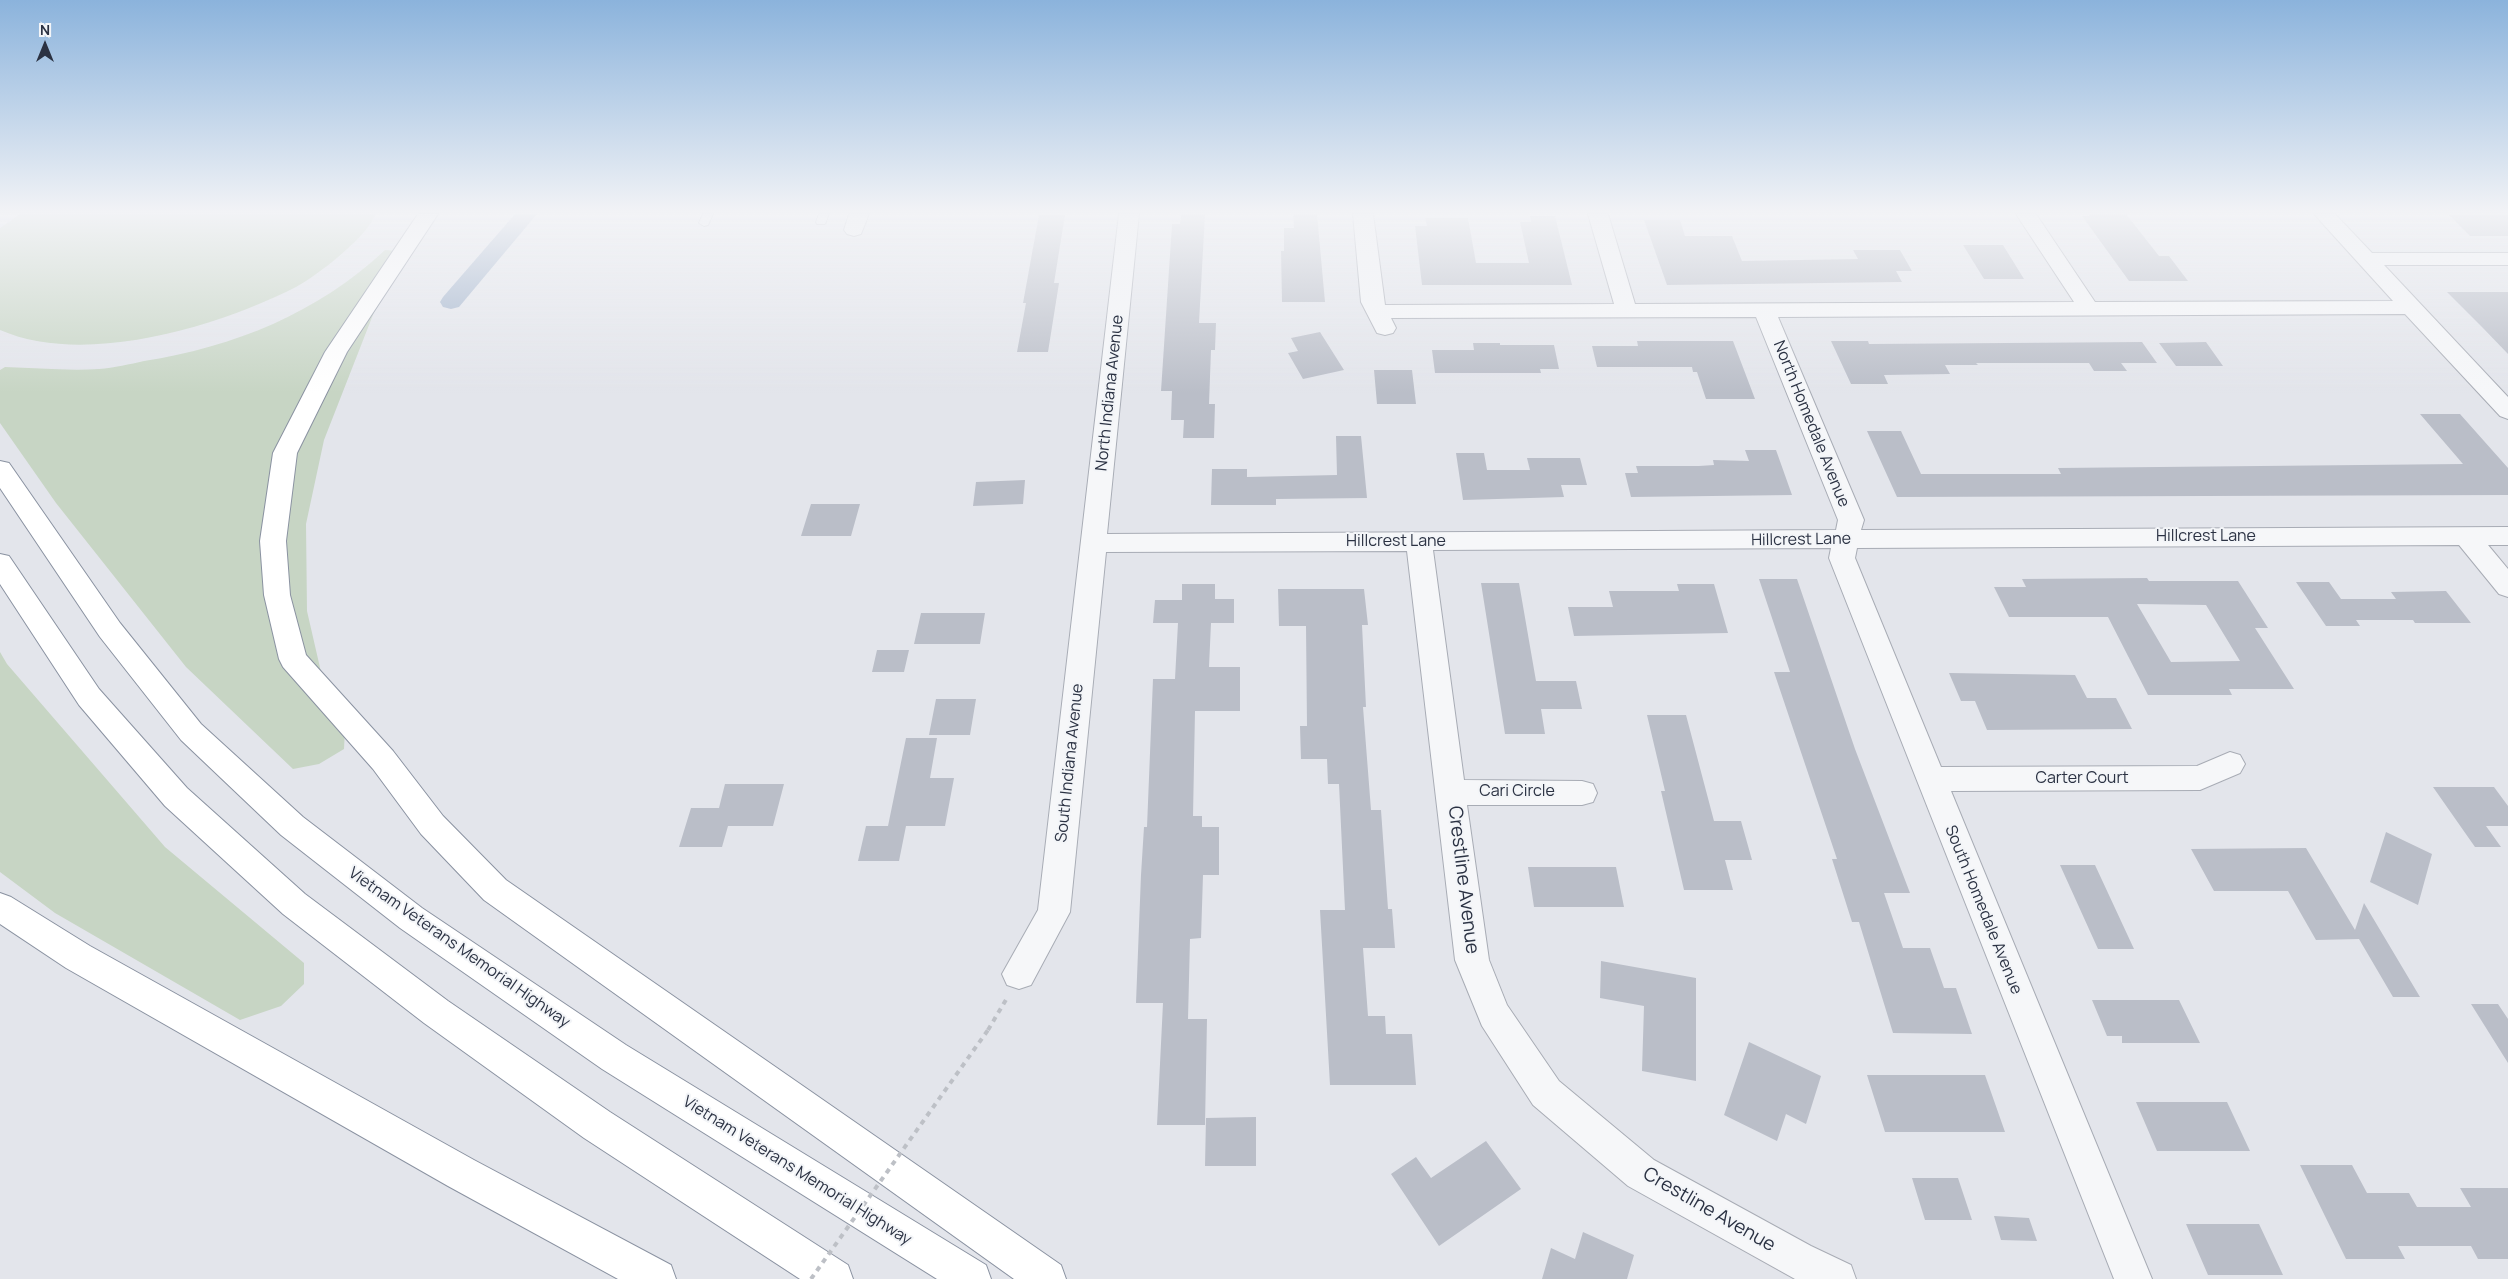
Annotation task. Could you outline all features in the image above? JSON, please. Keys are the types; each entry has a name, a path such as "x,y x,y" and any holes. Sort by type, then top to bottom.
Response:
{"highway":[{"path":"388,274 336,352 285,453 273,542 277,595 293,659 337,711 383,760 432,825 495,890 1048,1279"},
{"name":"Vietnam Veterans Memorial Highway","path":"0,469 110,630 191,732 292,826 411,918 614,1057 972,1279"},
{"path":"0,563 89,697 170,790 294,904 436,1012 596,1125 834,1279"},
{"path":"0,907 78,957 462,1174 658,1279"}],"street":[{"name":"North Indiana Avenue","path":"1094,543 1123,274"},
{"path":"1369,274 1372,302 1381,320 1626,310 2410,307"},
{"path":"1615,274 1626,310"},
{"path":"2066,274 2089,309"},
{"path":"2379,274 2508,411"},
{"name":"North Homedale Avenue","path":"1764,310 1851,520 1846,539"},
{"path":"2466,536 2508,587"},
{"name":"Hillcrest Lane","path":"1094,543 2508,536"},
{"name":"South Homedale Avenue","path":"1846,539 1842,558 2132,1279"},
{"name":"Crestline Avenue","path":"1419,542 1472,960 1494,1015 1546,1093 1641,1173 1797,1260 1837,1279"},
{"name":"South Indiana Avenue","path":"1019,974 1054,912 1094,543"},
{"name":"Carter Court","path":"1931,779 2200,778 2230,764"},
{"name":"Cari Circle","path":"1452,792 1582,793"}],"path":[{"path":"811,1279 988,1030 1019,974"}],"green space":[{"path":"0,274 317,274 300,285 228,316 190,328 150,337 110,343 71,345 34,340 0,330"},
{"path":"357,274 389,274 324,440 306,524 307,611 321,672 345,729 344,749 319,764 293,769 186,667 56,503 0,423 0,370 5,367 87,370 122,366 177,355 210,347 273,324 332,292"},
{"path":"0,652 7,664 165,847 304,963 304,984 281,1006 240,1020 55,913 0,872"}],"building":[{"path":"1028,274 1056,274 1054,283 1059,283 1048,352 1017,352 1026,303 1023,303"},
{"path":"1169,274 1202,274 1199,323 1216,323 1215,350 1211,350 1209,404 1215,404 1214,438 1183,438 1184,420 1171,420 1172,391 1161,391"},
{"path":"1281,274 1322,274 1325,302 1282,302"},
{"path":"1421,274 1569,274 1572,285 1422,285"},
{"path":"1663,274 1897,274 1902,282 1667,285"},
{"path":"1981,274 2021,274 2024,279 1984,279"},
{"path":"2124,274 2182,274 2188,281 2129,281"},
{"path":"2447,292 2508,292 2508,354 2482,327"},
{"path":"1320,332 1344,370 1303,379 1288,353 1298,351 1291,338"},
{"path":"1637,341 1733,341 1755,399 1706,399 1697,372 1693,372 1692,367 1597,367 1592,346 1638,346"},
{"path":"1831,341 1868,341 1869,344 2142,342 2157,363 2121,363 2127,371 2094,371 2089,363 1976,363 1978,365 1945,365 1950,374 1884,375 1888,384 1851,384"},
{"path":"2206,342 2223,366 2176,366 2159,343"},
{"path":"1473,343 1554,345 1559,369 1540,369 1541,373 1435,373 1432,350 1474,350"},
{"path":"1374,370 1412,370 1416,404 1377,404"},
{"path":"2420,414 2460,414 2508,468 2508,495 1897,497 1867,431 1901,431 1921,474 2061,474 2058,468 2463,464"},
{"path":"1336,436 1361,436 1367,498 1276,499 1276,505 1211,505 1212,469 1247,469 1247,477 1337,475"},
{"path":"1745,450 1776,450 1792,495 1631,497 1625,473 1638,473 1636,466 1699,466 1714,465 1713,460 1749,461"},
{"path":"1456,453 1484,453 1487,470 1530,470 1527,458 1580,458 1587,485 1561,485 1564,497 1463,500"},
{"path":"1025,480 1023,504 973,506 976,482"},
{"path":"811,504 860,504 851,536 801,536"},
{"path":"2147,578 2149,581 2238,581 2268,628 2255,628 2294,689 2229,689 2232,695 2148,695 2108,617 2009,617 1994,587 2026,587 2022,579","holes":["2137,604 2206,605 2240,661 2171,662"]},
{"path":"1759,579 1797,579 1855,749 1910,893 1884,893 1903,948 1930,948 1944,988 1956,988 1972,1034 1893,1033 1859,922 1852,922 1832,859 1837,859 1774,672 1790,672"},
{"path":"2296,582 2329,582 2341,599 2396,599 2391,592 2446,591 2471,623 2356,620 2360,626 2326,626"},
{"path":"1481,583 1519,583 1536,681 1576,681 1582,709 1541,709 1545,734 1505,734"},
{"path":"1182,584 1215,584 1215,599 1234,599 1234,623 1211,623 1209,667 1240,667 1240,711 1195,711 1193,816 1202,816 1202,827 1219,827 1219,875 1203,875 1201,938 1190,939 1188,1019 1207,1019 1205,1125 1157,1125 1163,1003 1136,1003 1141,875 1144,827 1147,827 1153,679 1175,679 1178,623 1153,623 1155,600 1182,600"},
{"path":"1677,584 1714,584 1728,633 1574,636 1568,607 1613,607 1609,591 1679,591"},
{"path":"1278,589 1364,589 1368,625 1362,625 1366,707 1363,707 1371,810 1381,810 1388,909 1392,909 1395,948 1363,948 1368,1016 1385,1016 1386,1034 1412,1034 1416,1085 1330,1085 1320,910 1345,910 1339,784 1328,784 1327,759 1301,759 1300,726 1307,726 1306,626 1279,626"},
{"path":"921,613 985,613 980,644 914,644"},
{"path":"877,650 909,650 904,672 872,672"},
{"path":"1949,673 2075,675 2087,698 2116,698 2132,729 1987,730 1975,701 1961,701"},
{"path":"936,699 976,699 970,735 929,735"},
{"path":"1647,715 1686,715 1714,821 1741,821 1752,860 1725,860 1733,890 1684,890 1661,791 1665,791"},
{"path":"906,738 937,738 930,778 954,778 945,826 888,826"},
{"path":"725,784 784,784 773,826 728,826 722,847 679,847 691,808 719,808"},
{"path":"2433,787 2494,787 2508,806 2508,826 2486,826 2501,847 2475,847"},
{"path":"866,826 906,826 899,861 858,861"},
{"path":"2386,832 2432,854 2418,905 2370,882"},
{"path":"2306,848 2355,930 2364,903 2420,997 2393,997 2359,939 2316,940 2288,891 2214,891 2191,849"},
{"path":"2060,865 2095,865 2134,949 2098,949"},
{"path":"1528,867 1616,867 1624,907 1534,907"},
{"path":"1601,961 1696,978 1696,1081 1642,1071 1644,1006 1600,998"},
{"path":"2092,1000 2179,1000 2200,1043 2122,1043 2122,1036 2107,1036"},
{"path":"2471,1004 2498,1004 2508,1019 2508,1063"},
{"path":"1749,1042 1821,1076 1806,1124 1786,1114 1777,1141 1724,1115"},
{"path":"1867,1075 1985,1075 2005,1132 1885,1132"},
{"path":"2136,1102 2227,1102 2250,1151 2157,1151"},
{"path":"1256,1117 1256,1166 1205,1166 1206,1118"},
{"path":"1486,1141 1521,1189 1439,1246 1391,1174 1416,1157 1431,1178"},
{"path":"2300,1165 2352,1165 2367,1193 2409,1193 2417,1207 2471,1207 2460,1188 2508,1188 2508,1259 2478,1259 2471,1246 2398,1246 2405,1259 2346,1259"},
{"path":"1912,1178 1958,1178 1972,1220 1925,1220"},
{"path":"1994,1216 2029,1218 2037,1241 2001,1240"},
{"path":"2186,1224 2259,1224 2283,1275 2208,1275"},
{"path":"1583,1232 1634,1255 1627,1279 1542,1279 1551,1248 1575,1259"}],"waterway":[{"path":"451,302 475,274"}]}
